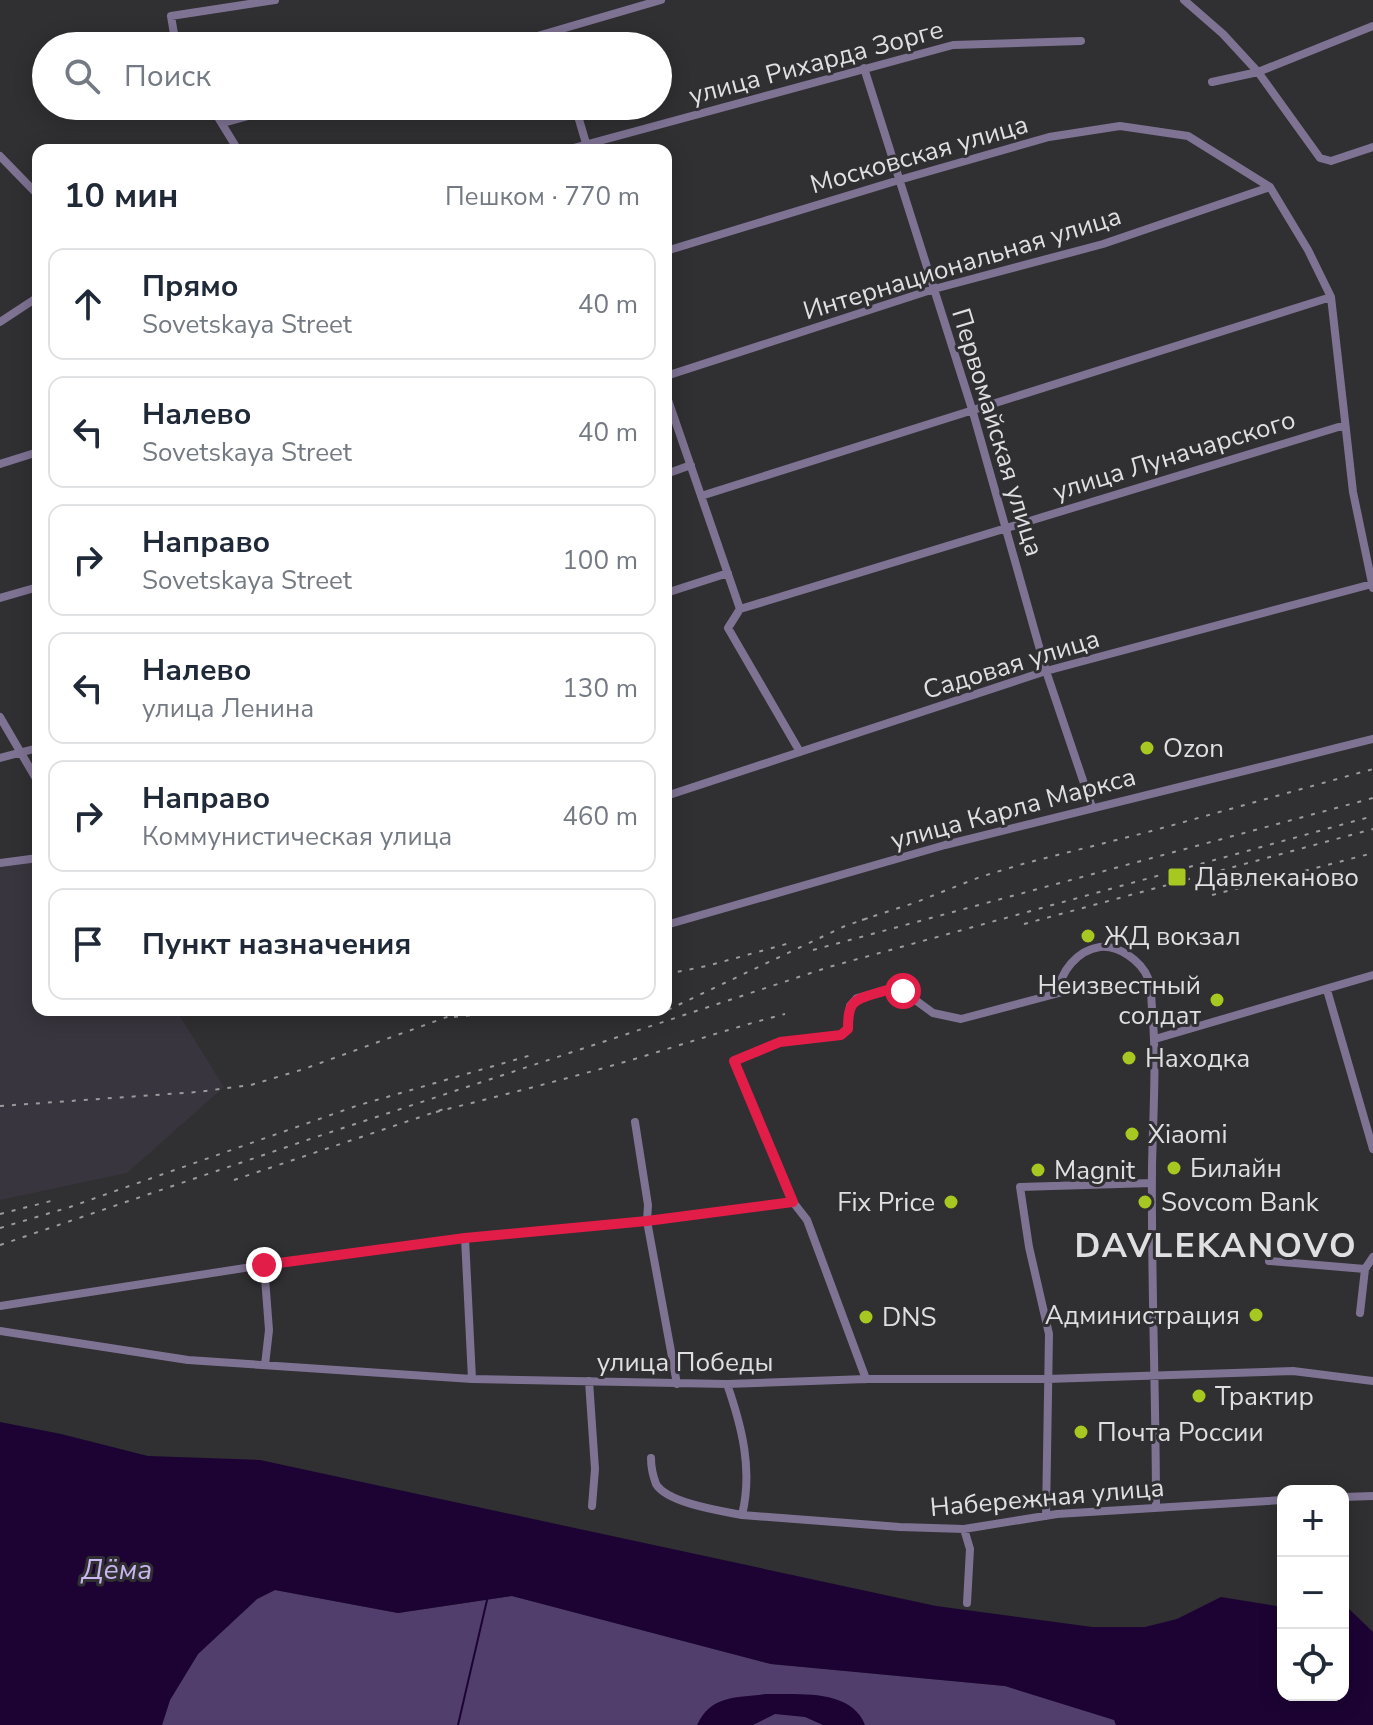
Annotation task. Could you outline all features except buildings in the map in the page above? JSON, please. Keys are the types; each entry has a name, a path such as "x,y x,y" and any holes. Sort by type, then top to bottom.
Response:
{"street":[{"path":"174,32 171,16 275,0"},
{"path":"555,32 661,0"},
{"path":"1184,0 1223,34 1258,72 1320,158 1331,161 1373,147"},
{"path":"1212,82 1258,72 1373,26"},
{"name":"улица Рихарда Зорге","path":"598,144 953,45 1081,41"},
{"name":"Первомайская улица","path":"864,68 972,409 1046,671 1092,807"},
{"path":"221,120 235,144"},
{"path":"223,123 234,120"},
{"path":"579,120 586,144"},
{"name":"Московская улица","path":"672,249 1049,137 1120,126 1188,136 1270,187"},
{"path":"0,156 32,189"},
{"path":"1270,187 1308,250 1331,297 1353,492 1372,586"},
{"name":"Интернациональная улица","path":"672,374 934,289 1103,244 1270,187"},
{"path":"701,496 1331,297"},
{"path":"0,322 32,301"},
{"path":"672,411 740,609 728,628 800,752"},
{"name":"улица Луначарского","path":"740,609 1345,425"},
{"path":"0,464 32,454"},
{"path":"672,472 691,465"},
{"path":"672,591 728,573"},
{"name":"Садовая улица","path":"672,794 1046,671 1372,586"},
{"path":"0,598 32,589"},
{"path":"0,717 32,772"},
{"name":"улица Карла Маркса","path":"672,923 945,845 1373,739"},
{"path":"0,758 32,750"},
{"path":"0,863 32,859"},
{"path":"866,1379 807,1220 793,1202 734,1061 780,1042 841,1035 848,1029 850,1006 857,998 894,988 933,1013 961,1019 1059,993 1059,979 1078,957 1103,947 1122,951 1147,976 1155,1039 1152,1183 1156,1508"},
{"path":"1155,1039 1373,975"},
{"path":"1327,990 1373,1149"},
{"path":"635,1122 648,1205 647,1221 677,1384"},
{"path":"1046,1516 1049,1334 1029,1247 1020,1187 1152,1183"},
{"path":"0,1306 465,1238 647,1221 793,1202"},
{"path":"465,1238 472,1379"},
{"path":"1360,1313 1365,1269 1373,1257"},
{"path":"1269,1261 1365,1269"},
{"path":"264,1265 269,1330 265,1365"},
{"name":"улица Победы","path":"0,1331 188,1360 472,1379 727,1384 1293,1371 1373,1381"},
{"path":"589,1381 595,1469 592,1506"},
{"path":"727,1384 741,1425 747,1468 747,1493 742,1515"},
{"name":"Набережная улица","path":"651,1458 657,1485 672,1497 742,1515 900,1527 964,1529 1046,1516 1277,1500"},
{"path":"1349,1497 1373,1496"},
{"path":"964,1529 970,1549 967,1603"}],"shaded area":[{"path":"32,861 32,1016 180,1016 224,1087 127,1173 0,1200 0,864"},
{"path":"275,1590 398,1613 512,1596 771,1664 1005,1686 1115,1720 1116,1725 162,1725 170,1700 198,1654 257,1599"}],"water":[{"name":"Дёма","path":"0,1422 148,1456 260,1460 936,1606 1092,1627 1145,1627 1177,1619 1221,1597 1277,1606 1277,1701 1349,1701 1349,1609 1373,1632 1373,1725 1116,1725 1114,1720 1005,1686 771,1664 512,1596 398,1613 275,1590 257,1599 198,1654 170,1700 162,1725 0,1725"},
{"path":"765,1694 807,1694 836,1699 858,1713 865,1725 823,1725 805,1717 775,1714 753,1725 697,1725 709,1708 717,1703"}],"waterway":[{"path":"458,1725 487,1600"}],"railway":[{"path":"862,920 1026,863 1373,769"},
{"path":"813,950 1373,798"},
{"path":"0,1245 829,967 1373,816"},
{"path":"1024,924 1373,829"},
{"path":"1212,895 1373,853"},
{"path":"672,1008 845,926 871,917"},
{"path":"672,973 790,943"},
{"path":"436,1112 638,1058 785,1014"},
{"path":"0,1106 197,1092 251,1085 450,1016"},
{"path":"454,1017 463,1016"},
{"path":"0,1228 70,1207 356,1106 535,1054"},
{"path":"234,1180 444,1109"},
{"path":"0,1214 51,1201"}],"place":[{"name":"Ozon","path":"1147,748"},
{"name":"Давлеканово","path":"1177,877"},
{"name":"ЖД вокзал","path":"1088,936"},
{"name":"Неизвестный солдат","path":"1217,1000"},
{"name":"Находка","path":"1129,1058"},
{"name":"Xiaomi","path":"1132,1134"},
{"name":"Билайн","path":"1174,1168"},
{"name":"Magnit","path":"1038,1170"},
{"name":"Fix Price","path":"951,1202"},
{"name":"Sovcom Bank","path":"1145,1202"},
{"name":"Администрация","path":"1256,1315"},
{"name":"DNS","path":"866,1317"},
{"name":"Трактир","path":"1199,1396"},
{"name":"Почта России","path":"1081,1432"}],"district":[{"name":"DAVLEKANOVO","path":"1216,1245"}],"route":[{"path":"264,1265 465,1238 647,1221 793,1202 734,1061 780,1042 841,1035 848,1029 850,1006 857,998 894,988 903,991"}]}
